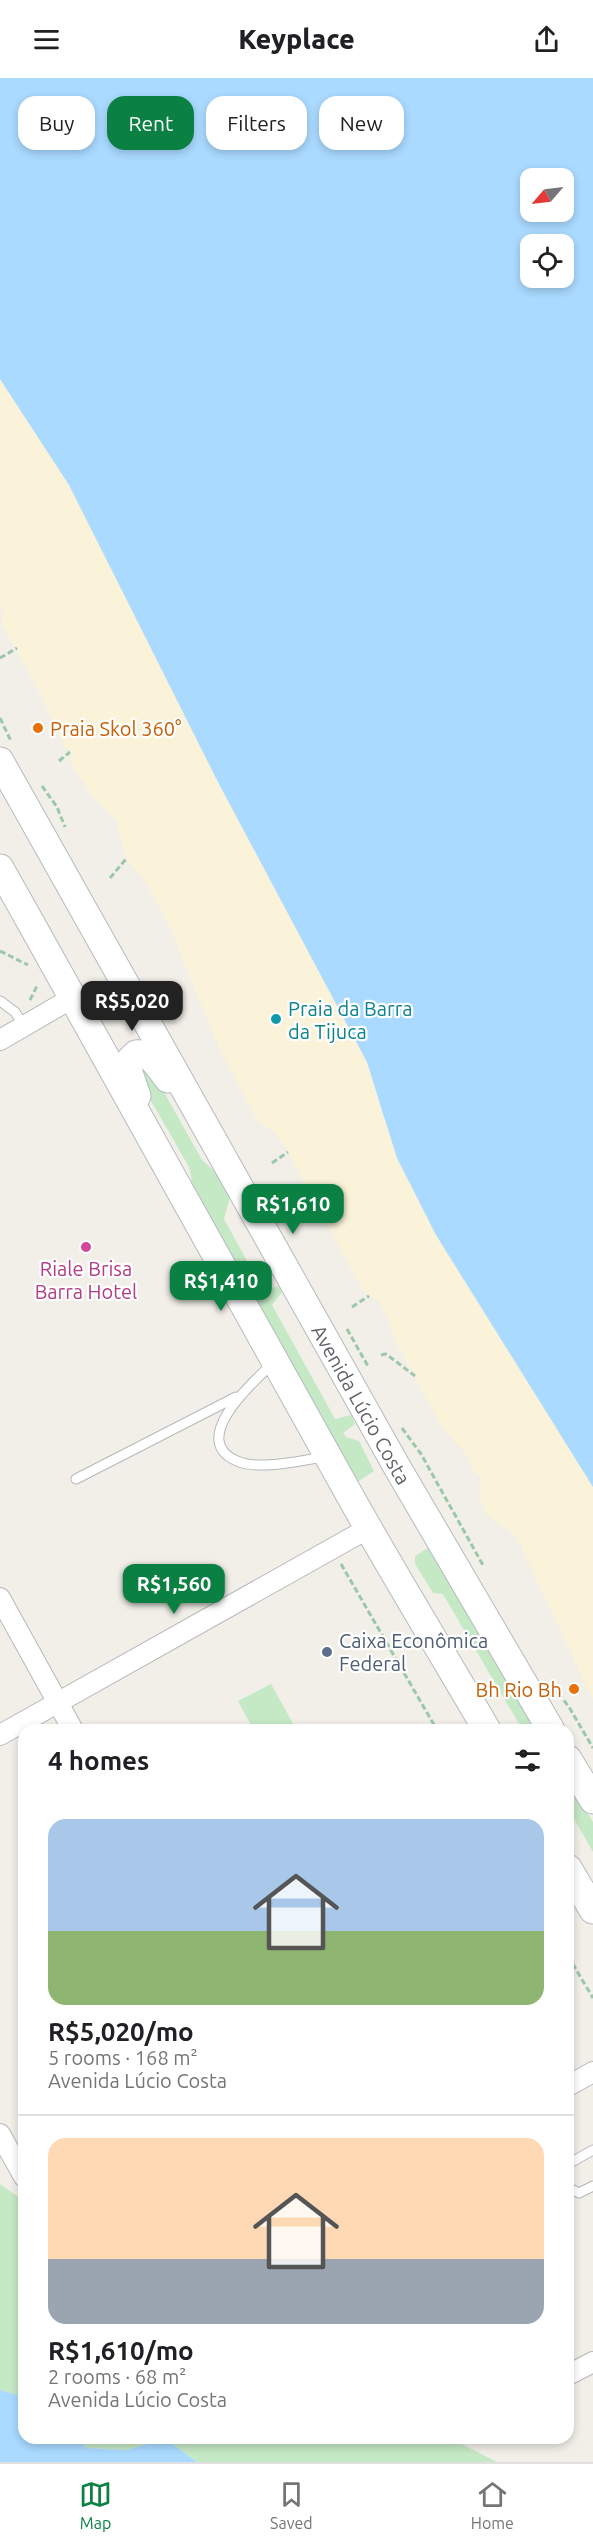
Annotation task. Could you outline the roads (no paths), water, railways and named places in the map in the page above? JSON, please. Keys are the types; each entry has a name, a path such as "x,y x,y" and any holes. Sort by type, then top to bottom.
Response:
{"main road":[{"name":"Avenida Lúcio Costa","path":"0,761 398,1467 548,1724"},
{"path":"0,868 369,1528 483,1724"},
{"path":"156,1149 128,1070 128,1062 136,1054 143,1053 150,1057 213,1137"},
{"path":"574,1769 593,1800"},
{"path":"574,1878 593,1910"}],"street":[{"path":"0,1040 74,997"},
{"path":"18,1724 369,1528"},
{"path":"0,1598 70,1724"},
{"path":"0,1735 18,1724"},
{"path":"574,2083 593,2072"},
{"path":"0,2134 18,2166"},
{"path":"574,2372 593,2362"}],"lane":[{"path":"0,1001 15,1012 24,1026"},
{"path":"275,1361 238,1396 221,1424 219,1441 226,1454 238,1462 270,1465 329,1456"},
{"path":"76,1479 238,1396"},
{"path":"574,2161 593,2150"},
{"path":"574,2190 579,2193 593,2186"}],"water":[{"path":"0,78 593,78 593,1487 436,1235 397,1158 367,1062 219,784 69,485 0,379"},
{"path":"0,2390 18,2395 18,2444 83,2444 87,2448 126,2450 148,2444 173,2444 197,2462 0,2462"}],"place":[{"name":"Praia Skol 360°","path":"38,728"},
{"name":"Praia da Barra da Tijuca","path":"276,1019"},
{"name":"Riale Brisa Barra Hotel","path":"86,1247"},
{"name":"Caixa Econômica Federal","path":"327,1652"},
{"name":"Bh Rio Bh","path":"574,1689"}]}
